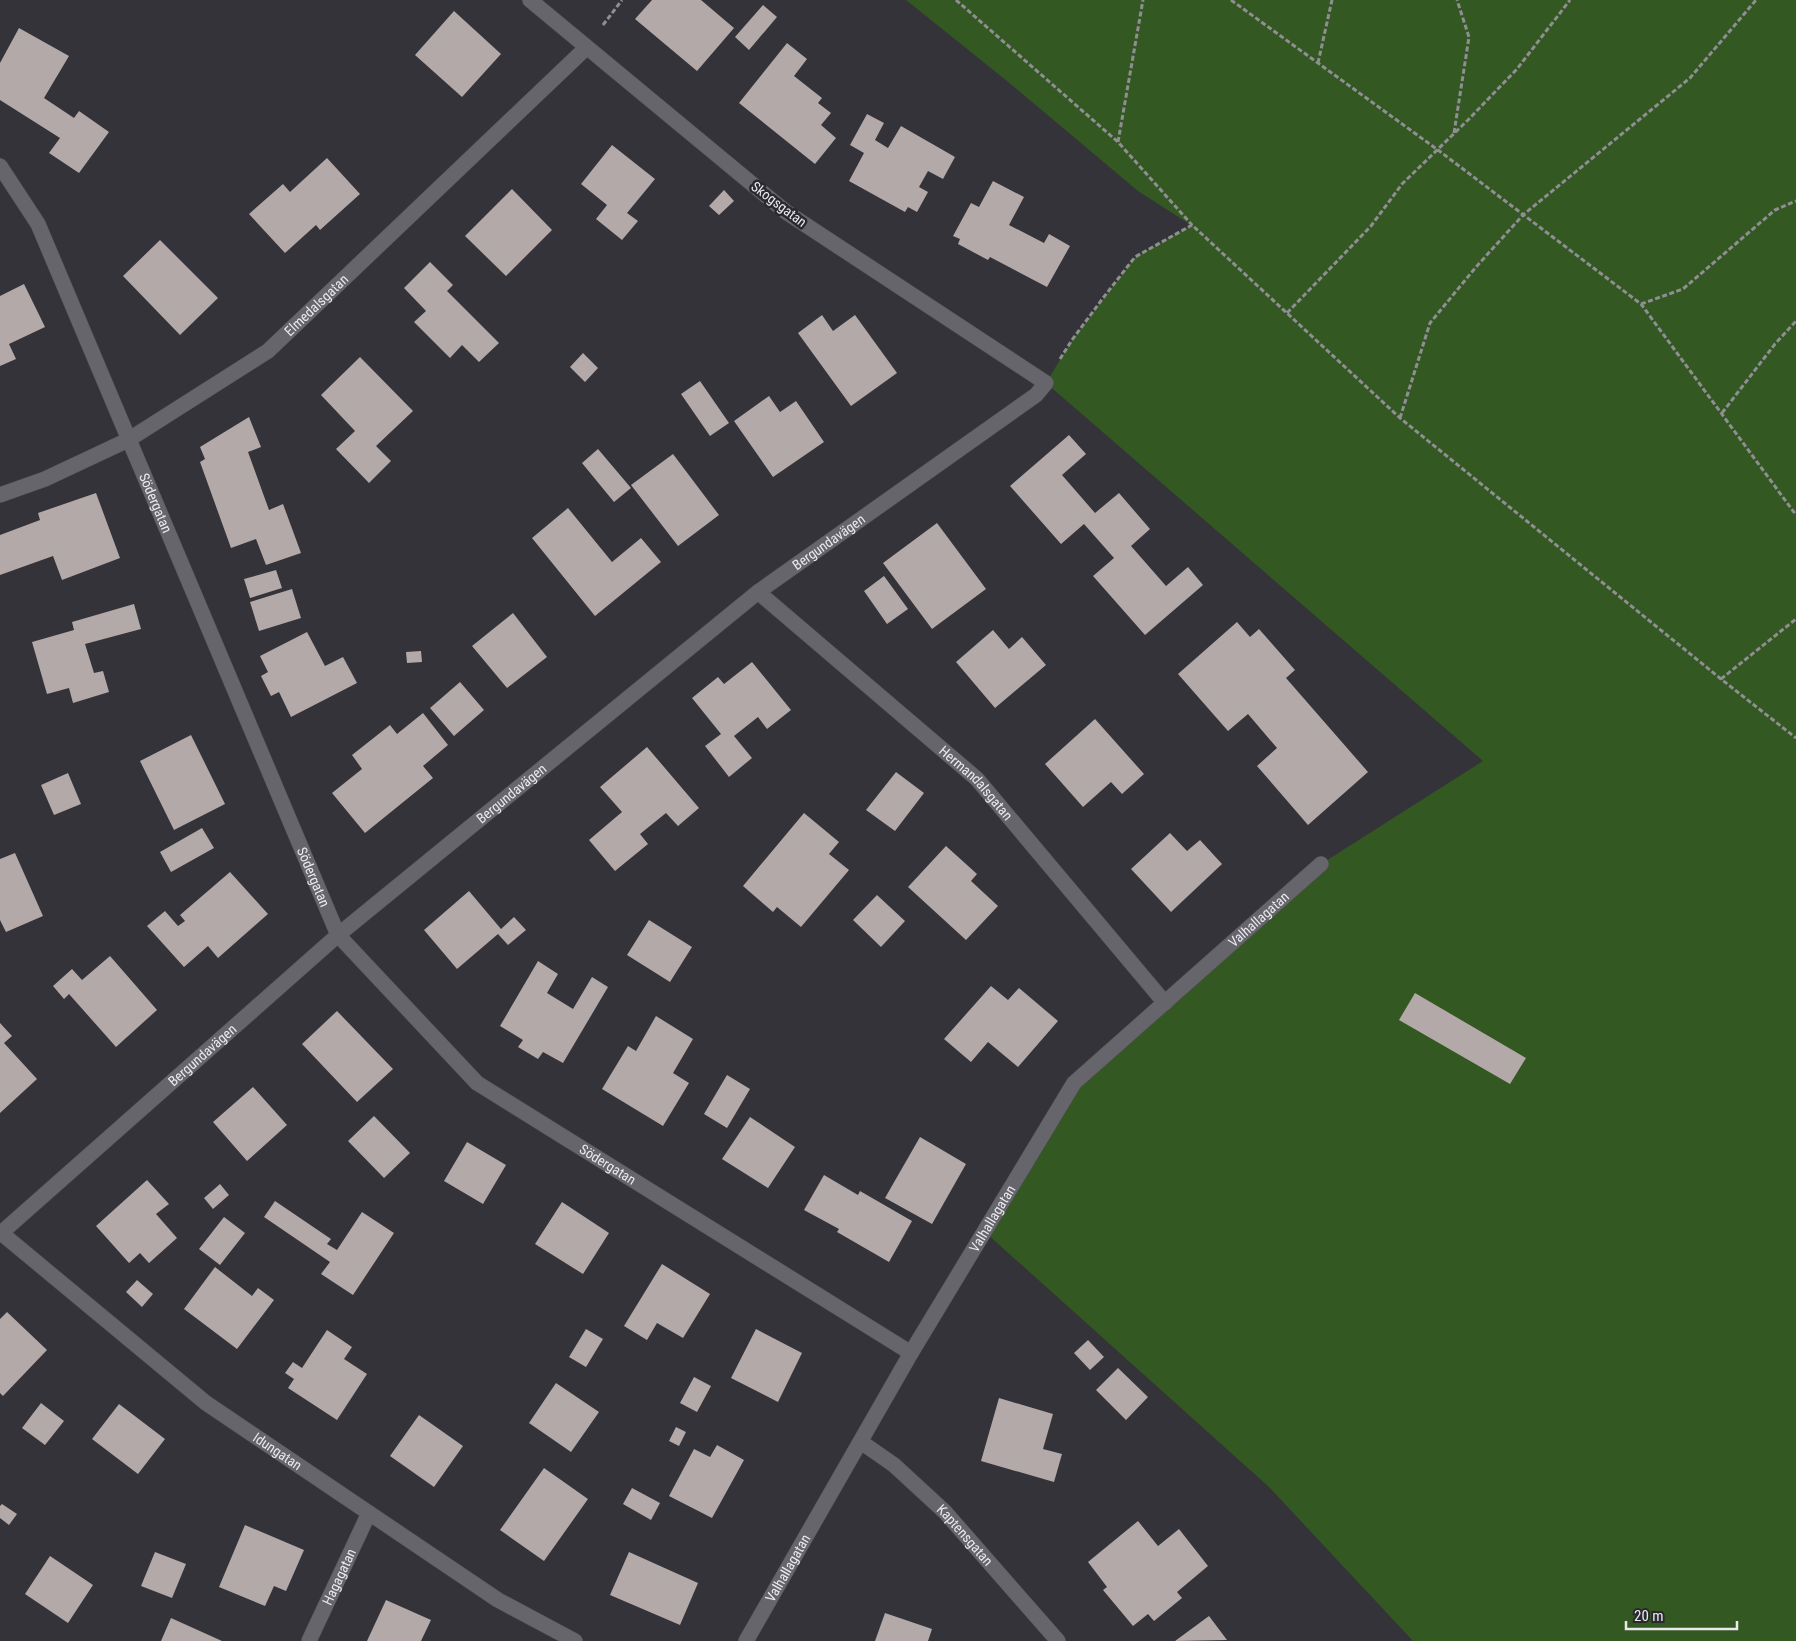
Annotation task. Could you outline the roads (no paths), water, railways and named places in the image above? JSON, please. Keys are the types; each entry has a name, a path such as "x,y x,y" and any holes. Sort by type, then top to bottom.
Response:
{"street":[{"name":"Skogsgatan","path":"530,0 786,212 1046,383"},
{"name":"Elmedalsgatan","path":"0,495 45,479 128,440 268,351 586,48"},
{"name":"Södergatan","path":"0,166 38,224 338,935 477,1083 911,1353"},
{"name":"Bergundavägen","path":"0,1233 338,935 758,592 1036,395 1046,383"},
{"name":"Hermandalsgatan","path":"758,592 977,779 1165,1003"},
{"name":"Valhallagatan","path":"746,1641 911,1353 1074,1083 1321,864"},
{"name":"Idungatan","path":"0,1233 206,1403 498,1600 574,1641"},
{"name":"Kaptensgatan","path":"861,1442 894,1465 945,1512 1058,1641"},
{"name":"Hagagatan","path":"309,1641 369,1513"}]}
